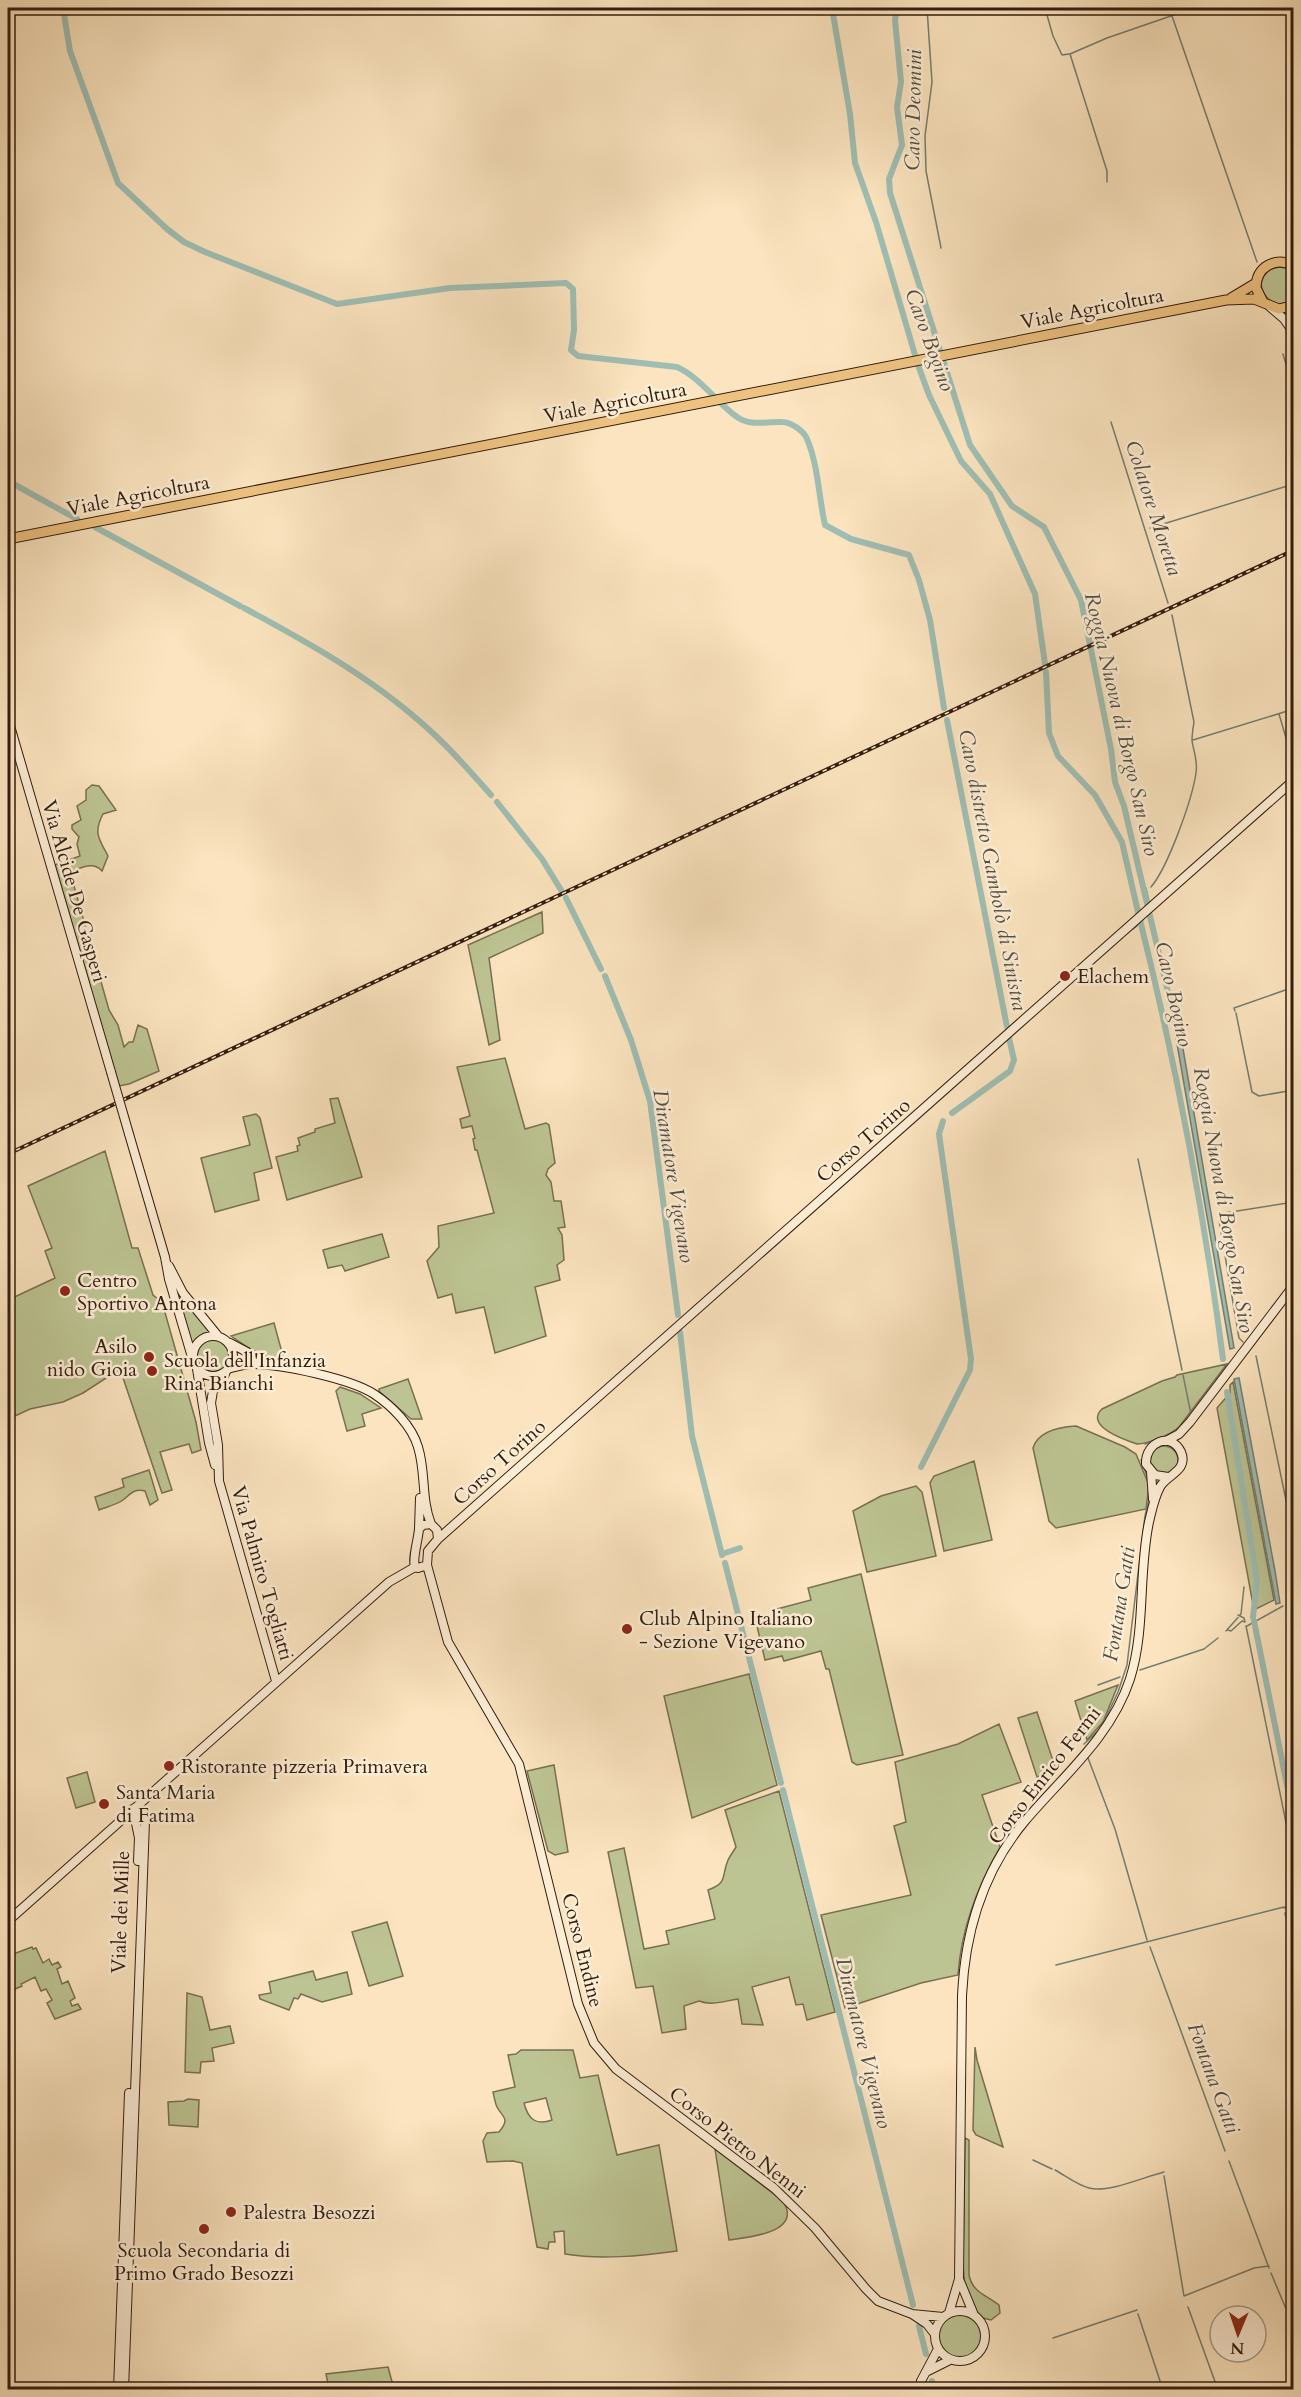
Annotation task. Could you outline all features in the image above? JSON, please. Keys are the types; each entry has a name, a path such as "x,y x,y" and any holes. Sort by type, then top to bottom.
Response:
{"main road":[{"name":"Viale Agricoltura","path":"1226,300 1256,283 1261,271 1268,265 1281,262 1293,266"},
{"path":"1256,283 1258,294 1284,320 1293,333"},
{"name":"Viale Agricoltura","path":"9,539 1226,300 1247,298 1284,309 1293,305"},
{"path":"1293,316 1293,333"},
{"name":"Via Alcide De Gasperi","path":"8,719 165,1257"},
{"name":"Corso Torino","path":"438,1539 1293,780"},
{"path":"165,1257 183,1293 218,1336 274,1366"},
{"path":"165,1257 168,1280 197,1369 210,1377 252,1364 274,1366 347,1382 373,1393 390,1407 409,1428 418,1446 425,1505 438,1539 428,1551 428,1564 441,1619"},
{"path":"1190,1422 1180,1450 1182,1463 1180,1469 1168,1478 1159,1477 1151,1472 1146,1464 1147,1453 1154,1444 1179,1434 1190,1422 1293,1285"},
{"path":"192,1357 194,1348 200,1340 209,1336 218,1336"},
{"path":"227,1341 233,1349 234,1359 228,1371"},
{"name":"Via Palmiro Togliatti","path":"197,1369 208,1443 219,1473 276,1681"},
{"name":"Via Palmiro Togliatti","path":"219,1473 218,1445 211,1402 213,1390 228,1371"},
{"path":"1166,1441 1174,1444 1180,1450"},
{"name":"Corso Enrico Fermi","path":"1151,1472 1153,1505"},
{"name":"Corso Enrico Fermi","path":"946,2315 959,2279 962,1996 970,1932 981,1895 1001,1855 1025,1821 1101,1735 1124,1695 1138,1641 1147,1533 1153,1505 1161,1486 1168,1478"},
{"path":"423,1479 418,1544 414,1556 416,1568 441,1619"},
{"name":"Corso Torino","path":"419,1529 423,1525 454,1524"},
{"path":"389,1582 394,1574 414,1556"},
{"path":"8,1921 389,1582 428,1564"},
{"name":"Corso Endine","path":"441,1619 448,1642 519,1764 578,2004 594,2043"},
{"name":"Viale dei Mille","path":"118,2390 139,1838 133,1809"},
{"name":"Viale dei Mille","path":"124,2390 145,1821 141,1812 133,1809"},
{"name":"Corso Pietro Nenni","path":"594,2043 616,2069 774,2188 815,2228 878,2301 912,2314 927,2324 934,2333"},
{"name":"Corso Enrico Fermi","path":"959,2279 974,2315"},
{"path":"927,2372 951,2360 972,2359 982,2349 986,2336 984,2328 974,2315 961,2311 946,2315 937,2324 934,2333 938,2349 951,2360"},
{"name":"Corso Pietro Nenni","path":"912,2314 946,2315"},
{"path":"920,2390 921,2381 938,2349"}],"green space":[{"path":"1282,266 1293,271 1293,300 1278,306 1265,296 1261,283 1266,272"},
{"path":"92,785 99,786 116,810 103,814 98,826 100,840 108,856 102,871 91,866 70,872 109,1010 118,1025 124,1047 129,1042 133,1042 138,1025 147,1029 159,1071 119,1086 55,865 80,856 77,844 79,837 72,829 72,825 81,820 77,806 86,800 86,790"},
{"path":"542,912 543,933 489,958 500,1040 489,1045 468,945"},
{"path":"505,1058 525,1129 546,1123 549,1125 555,1163 548,1169 546,1175 551,1182 554,1201 561,1201 565,1227 558,1228 562,1235 564,1260 557,1265 560,1280 535,1287 546,1336 495,1353 484,1307 456,1313 452,1294 438,1298 427,1261 439,1247 438,1226 494,1213 477,1150 475,1150 472,1126 462,1128 460,1119 470,1116 457,1067"},
{"path":"338,1098 362,1177 287,1200 276,1157 298,1151 297,1146 300,1145 298,1138 315,1132 315,1129 335,1123 330,1099"},
{"path":"256,1114 260,1118 272,1168 254,1173 259,1200 215,1212 201,1158 250,1145 243,1117"},
{"name":"Centro Sportivo Antona","path":"105,1151 132,1248 138,1248 153,1295 162,1302 196,1422 201,1450 192,1453 189,1444 160,1452 172,1490 162,1493 120,1369 83,1393 63,1402 30,1409 15,1416 8,1399 8,1300 55,1278 45,1251 52,1248 28,1186"},
{"path":"382,1234 389,1257 345,1271 342,1265 328,1268 323,1250"},
{"path":"173,1284 189,1308 212,1333 197,1339 192,1346"},
{"path":"274,1323 283,1362 255,1352 231,1336"},
{"path":"213,1340 224,1345 229,1356 224,1367 213,1372 202,1367 197,1356 202,1345"},
{"path":"1227,1364 1179,1427 1166,1435 1137,1444 1108,1431 1098,1421 1098,1415 1102,1409 1162,1381 1177,1375"},
{"path":"408,1379 422,1419 411,1419 379,1391 379,1389"},
{"path":"1233,1382 1274,1600 1254,1610 1217,1408 1230,1393 1230,1385"},
{"path":"340,1387 360,1394 381,1408 362,1414 365,1426 347,1431 336,1391"},
{"path":"1076,1426 1136,1454 1149,1485 1146,1509 1056,1528 1049,1521 1033,1448 1045,1434 1063,1427"},
{"path":"1164,1446 1174,1450 1178,1460 1174,1470 1164,1474 1154,1470 1150,1460 1154,1450"},
{"path":"974,1461 992,1540 944,1551 930,1483 934,1476"},
{"path":"149,1470 158,1500 150,1505 145,1491 137,1490 123,1500 99,1510 95,1497 124,1487 122,1479"},
{"path":"916,1486 922,1492 936,1556 867,1572 853,1511 881,1496"},
{"path":"861,1574 903,1755 857,1765 852,1762 829,1669 826,1669 821,1651 784,1661 782,1656 765,1660 756,1622 774,1615 773,1610 811,1600 808,1588"},
{"path":"749,1674 777,1785 692,1818 664,1696"},
{"path":"1118,1685 1103,1722 1087,1740 1075,1701"},
{"path":"1037,1712 1056,1770 1037,1777 1018,1718"},
{"path":"999,1724 1021,1782 982,1795 1000,1847 977,1893 963,1941 958,1975 921,1983 845,2008 821,1915 911,1895 894,1826 906,1822 895,1762 958,1744"},
{"path":"554,1765 568,1852 555,1855 548,1851 527,1771"},
{"path":"87,1772 95,1802 76,1808 67,1778"},
{"path":"779,1791 835,2012 807,2020 803,2004 796,2005 789,1977 752,1987 763,2025 742,2024 738,1999 713,2003 699,2001 684,2006 686,2029 662,2033 653,1986 636,1988 608,1852 624,1848 644,1949 669,1944 666,1931 715,1919 708,1890 719,1885 723,1879 728,1860 736,1847 725,1810"},
{"path":"387,1922 403,1976 369,1986 352,1932"},
{"path":"32,1947 36,1948 43,1963 49,1959 52,1965 58,1962 61,1967 57,1969 62,1984 68,1981 75,1998 70,2001 72,2006 78,2004 81,2009 55,2019 47,2003 52,2000 46,1989 41,1991 35,1977 8,1992 8,1956"},
{"path":"313,1971 316,1980 347,1972 352,1994 322,2002 301,1994 298,1999 294,1998 289,2010 260,1999 259,1995 271,1993 269,1982"},
{"path":"187,1993 202,1997 210,2030 230,2026 234,2043 212,2048 214,2061 201,2062 200,2073 185,2072"},
{"path":"975,2047 1003,2147 976,2135 973,2130"},
{"path":"521,2050 573,2050 580,2078 598,2075 617,2155 659,2145 677,2251 607,2257 565,2254 564,2231 554,2232 555,2242 549,2242 548,2249 537,2247 522,2163 487,2162 483,2141 487,2133 499,2132 504,2124 504,2118 497,2107 493,2092 515,2087 508,2055 516,2054","holes":["546,2098 552,2120 546,2122 534,2120 530,2117 524,2103"]},
{"path":"199,2100 198,2127 169,2125 168,2102"},
{"path":"965,2138 969,2140 969,2275 973,2286 980,2293 999,2305 1000,2313 991,2320 983,2318 976,2311 965,2287 963,2266"},
{"path":"715,2149 783,2201 787,2212 786,2220 780,2227 760,2235 729,2240"},
{"path":"959,2315 974,2322 981,2337 974,2352 959,2359 944,2352 937,2337 944,2322"},
{"path":"388,2367 394,2389 329,2389 326,2374"}],"water":[{"path":"1181,1037 1234,1348 1230,1349 1176,1038"},
{"path":"1239,1378 1275,1571 1280,1603 1276,1604 1234,1379"}],"waterway":[{"name":"Cavo distretto Gambolò di Sinistra","path":"63,8 70,51 118,183 184,242 337,304 450,288 566,283 573,289 574,330 571,350 578,356 677,367 694,377 737,417 753,423 786,422 800,430 807,439 814,459 825,525 851,539 909,555 919,580 930,620 944,708"},
{"name":"Cavo Bogino","path":"832,8 850,114 855,163 876,222 918,365 929,395 961,461 990,494 1035,594 1045,664"},
{"name":"Roggia Nuova di Borgo San Siro","path":"897,8 895,20 901,82 897,107 902,145 889,179 890,193 970,445 1012,506 1044,527 1081,600 1111,749 1115,782 1124,806 1180,1043"},
{"name":"Cavo Deomini","path":"927,8 932,82 925,136 926,171 941,248"},
{"path":"1045,8 1053,36 1062,55 1069,54"},
{"name":"Colatore Moretta","path":"1107,182 1107,171 1070,54 1107,38 1194,8"},
{"path":"1172,16 1257,262"},
{"path":"1283,354 1294,391"},
{"name":"Colatore Moretta","path":"1111,422 1168,603"},
{"name":"Diramatore Vigevano","path":"8,481 77,519"},
{"name":"Cavo Deomini","path":"1150,528 1294,484"},
{"name":"Diramatore Vigevano","path":"95,527 240,606"},
{"name":"Diramatore Vigevano","path":"244,608 321,651 370,682 416,718 445,745 491,795"},
{"name":"Fontana Gatti","path":"1151,887 1165,865 1178,833 1194,785 1196,769 1192,741 1194,722 1172,615"},
{"name":"Cavo Bogino","path":"1046,672 1049,733 1058,756 1095,795 1122,842 1138,912"},
{"path":"1193,740 1294,709"},
{"path":"1279,714 1293,762"},
{"name":"Cavo distretto Gambolò di Sinistra","path":"947,720 1007,1027"},
{"name":"Diramatore Vigevano","path":"497,802 542,859 561,890"},
{"name":"Fontana Gatti","path":"1146,888 1149,902"},
{"name":"Diramatore Vigevano","path":"566,898 601,969"},
{"name":"Cavo Bogino","path":"1140,920 1188,1138 1223,1359"},
{"name":"Fontana Gatti","path":"1133,929 1137,923"},
{"name":"Diramatore Vigevano","path":"605,976 631,1040 650,1101 678,1315"},
{"path":"1235,1011 1234,1008 1294,987"},
{"path":"1236,1013 1252,1092 1259,1096 1294,1090"},
{"name":"Cavo distretto Gambolò di Sinistra","path":"952,1113 1010,1071 1014,1060 1009,1038"},
{"name":"Cavo distretto Gambolò di Sinistra","path":"921,1467 970,1370 971,1359 939,1134 943,1121"},
{"name":"Fontana Gatti","path":"1138,1159 1182,1370"},
{"path":"1243,1342 1239,1338 1218,1214 1294,1202"},
{"name":"Diramatore Vigevano","path":"680,1332 692,1436 722,1555"},
{"path":"1256,1356 1287,1505 1294,1525"},
{"name":"Fontana Gatti","path":"1183,1375 1191,1414 1186,1420"},
{"name":"Cavo Bogino","path":"1227,1392 1257,1580 1253,1617"},
{"name":"Fontana Gatti","path":"1145,1444 1153,1441"},
{"name":"Fontana Gatti","path":"1141,1460 1148,1479"},
{"name":"Fontana Gatti","path":"1103,1724 1118,1692 1127,1665 1149,1498"},
{"path":"1288,1502 1294,1499"},
{"name":"Cavo distretto Gambolò di Sinistra","path":"722,1554 740,1548"},
{"name":"Diramatore Vigevano","path":"725,1563 781,1783"},
{"path":"1226,1631 1241,1614 1244,1587"},
{"path":"1290,1604 1294,1603"},
{"path":"1247,1626 1283,1606"},
{"path":"1238,1615 1244,1618 1245,1622"},
{"path":"1228,1630 1231,1631 1242,1621 1245,1622"},
{"name":"Cavo Bogino","path":"1254,1621 1294,1820"},
{"path":"1246,1626 1294,1862"},
{"path":"1140,1670 1204,1649 1218,1638"},
{"path":"1098,1685 1120,1677"},
{"name":"Fontana Gatti","path":"1084,1744 1099,1730"},
{"name":"Fontana Gatti","path":"1088,1758 1115,1829 1147,1940"},
{"name":"Diramatore Vigevano","path":"783,1790 913,2305"},
{"path":"1284,1908 1294,1903"},
{"path":"1056,1965 1284,1907"},
{"path":"1285,1913 1294,1957"},
{"name":"Fontana Gatti","path":"1150,1947 1225,2151"},
{"path":"1033,2160 1052,2169"},
{"name":"Fontana Gatti","path":"1229,2161 1269,2268"},
{"path":"1055,2170 1080,2185 1097,2189 1164,2172"},
{"path":"1164,2176 1184,2296 1254,2268 1269,2266"},
{"name":"Fontana Gatti","path":"1271,2273 1294,2328"},
{"path":"1188,2307 1218,2390"},
{"path":"1053,2338 1137,2310"},
{"path":"1138,2314 1163,2390"},
{"name":"Diramatore Vigevano","path":"919,2326 926,2354"},
{"name":"Diramatore Vigevano","path":"932,2381 935,2390"}],"railway":[{"path":"8,1154 1294,550"}],"place":[{"name":"Elachem","path":"1065,976"},
{"name":"Centro Sportivo Antona","path":"65,1291"},
{"name":"Asilo nido Gioia","path":"149,1357"},
{"name":"Scuola dell'Infanzia Rina Bianchi","path":"152,1371"},
{"name":"Club Alpino Italiano - Sezione Vigevano","path":"627,1629"},
{"name":"Ristorante pizzeria Primavera","path":"169,1766"},
{"name":"Santa Maria di Fatima","path":"104,1804"},
{"name":"Palestra Besozzi","path":"231,2212"},
{"name":"Scuola Secondaria di Primo Grado Besozzi","path":"204,2229"}]}
